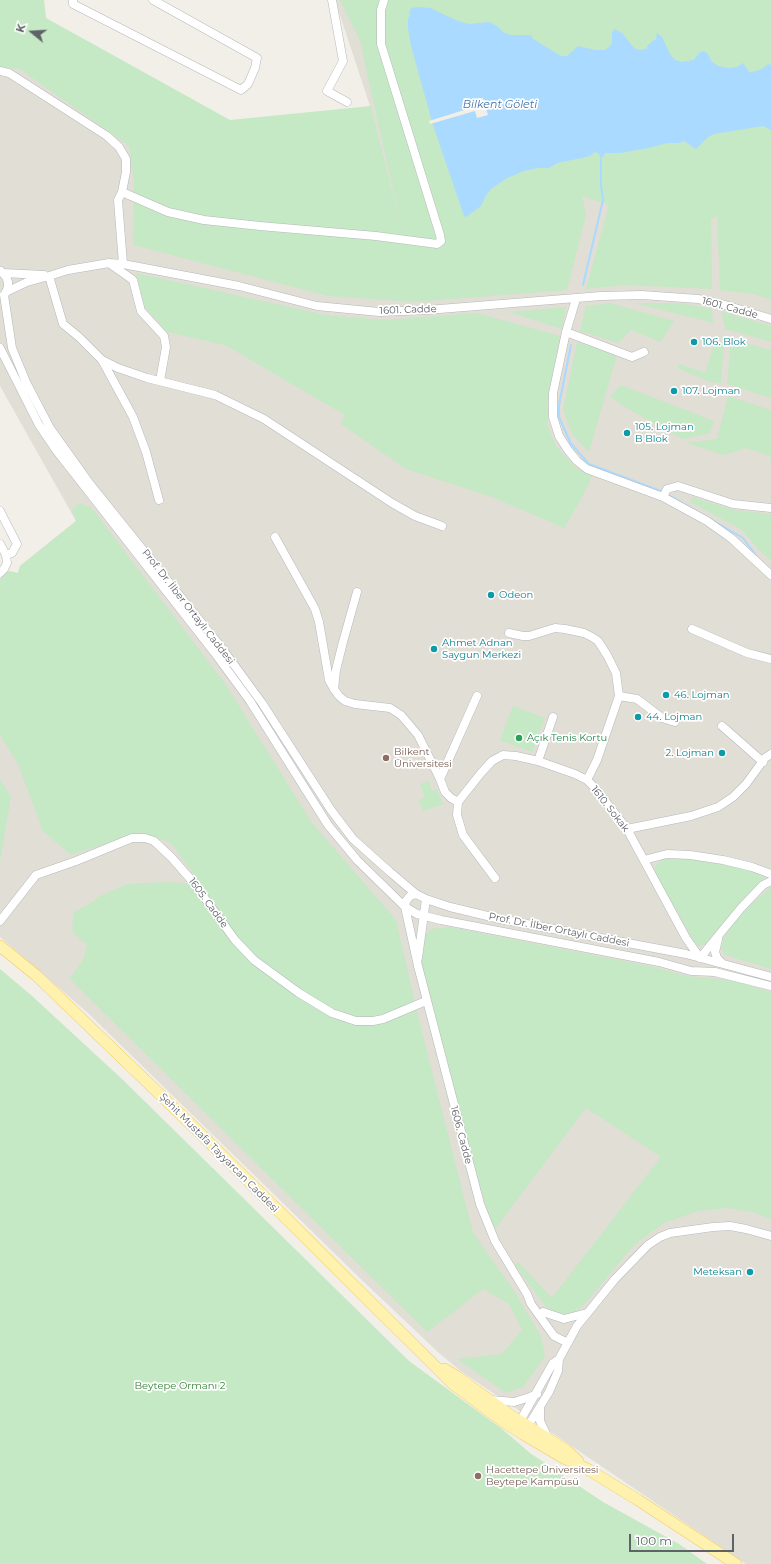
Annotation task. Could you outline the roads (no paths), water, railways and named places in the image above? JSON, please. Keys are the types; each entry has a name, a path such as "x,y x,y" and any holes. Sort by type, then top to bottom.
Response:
{"main road":[{"name":"Şehit Mustafa Tayyarcan Caddesi","path":"0,946 37,976 76,1013 453,1384 522,1428 562,1457 589,1470 654,1510 736,1564"},
{"name":"Şehit Mustafa Tayyarcan Caddesi","path":"434,1364 456,1376 489,1400 522,1428 548,1438 566,1450 589,1470"}],"street":[{"path":"73,0 73,4 241,90 248,84 255,68 257,58 153,0"},
{"path":"332,0 343,61 327,91 347,102"},
{"path":"122,192 168,212 204,220 376,236 437,244 441,241 440,236 381,44 381,10 384,0"},
{"path":"0,71 9,73 107,136 120,146 126,159 126,172 122,192 118,200 123,264"},
{"path":"109,263 133,280 141,311 164,336 166,347 160,381"},
{"name":"1601. Cadde","path":"3,295 27,282 68,270 109,263 123,264 239,286 317,306 379,312 427,310 601,296 642,295 698,299 725,305 771,319"},
{"name":"1601. Cadde","path":"1,270 49,276"},
{"name":"Prof. Dr. İlber Ortaylı Caddesi","path":"1,270 8,282 3,295 12,348 26,382 50,428 90,484 262,703 331,810 354,838 416,894 450,908 693,956 771,977"},
{"path":"49,276 64,324 102,360 133,417 146,452 159,500"},
{"path":"576,299 566,332 553,393 553,418 559,436 577,461 587,469 665,494 731,538 771,575"},
{"path":"566,332 632,357 644,352"},
{"name":"Prof. Dr. İlber Ortaylı Caddesi","path":"0,348 39,425 56,450 214,652 250,701 328,825 357,860 405,907 412,912 441,920 659,962 694,971 715,972 771,986"},
{"path":"102,360 118,368 160,381 215,395 264,419 392,503 415,516 442,526"},
{"path":"665,494 678,486 733,504 771,508"},
{"path":"0,511 17,544 12,553 6,555"},
{"path":"275,537 315,609 319,622 329,680 334,690 345,701 355,704 390,708 401,715 418,735 445,792 450,798 458,802 457,815 463,835 495,878"},
{"path":"0,544 6,555 7,563 0,573"},
{"path":"334,690 336,670 357,592"},
{"path":"509,633 529,636 555,628 584,633 598,641 613,667 616,673 619,696 597,760 587,780"},
{"path":"692,629 747,653 771,659"},
{"path":"440,779 477,696"},
{"path":"619,696 637,699 662,718 675,722"},
{"path":"538,761 553,717"},
{"path":"722,726 762,762"},
{"path":"627,830 691,816 718,807 733,797 746,784 762,762 771,754"},
{"name":"1610. Sokak","path":"458,802 492,761 503,755 516,756 538,761 587,780 595,788 627,830 686,938 693,956"},
{"name":"1605. Cadde","path":"0,921 36,875 76,861 132,838 145,838 154,841 172,858 193,882 235,940 254,960 299,993 332,1013 356,1021 373,1021 426,1000"},
{"path":"644,860 667,854 690,855 723,860 752,867 771,874"},
{"path":"692,947 693,956 702,963 700,968 694,971 687,967 687,962 690,957 693,956 707,950 753,895 771,881"},
{"path":"405,907 406,901 410,896 416,894"},
{"path":"423,915 426,906 426,899"},
{"name":"1606. Cadde","path":"405,907 426,1000 480,1204 495,1241 527,1294 531,1304 554,1336 568,1343"},
{"name":"1606. Cadde","path":"418,966 423,915"},
{"path":"718,936 715,952 717,958 722,963"},
{"path":"686,938 692,947 697,950 707,950"},
{"path":"522,1428 537,1394 554,1363 559,1359 577,1326 615,1279 648,1245 660,1237 687,1230 713,1226 730,1226 771,1236"},
{"name":"1606. Cadde","path":"527,1294 535,1301 560,1339"},
{"path":"543,1312 564,1319 587,1314"},
{"path":"522,1428 540,1407 558,1371 559,1359"},
{"path":"489,1400 514,1402 537,1394"},
{"path":"540,1407 540,1421 548,1438"}],"water":[{"name":"Bilkent Göleti","path":"411,8 430,8 458,21 469,24 489,22 510,35 531,35 533,39 561,56 567,56 578,46 595,50 605,50 612,43 612,32 615,29 623,34 634,48 640,50 646,49 648,45 656,40 657,33 662,37 670,54 675,60 682,62 694,60 700,52 704,51 708,54 712,62 718,66 729,68 737,67 743,63 749,72 752,72 762,69 768,64 771,65 771,130 763,126 714,134 708,137 696,149 684,141 620,153 605,153 601,160 599,154 595,152 590,156 557,163 549,168 537,168 524,171 507,178 491,189 481,206 466,217 464,216 433,125 411,46 408,28 409,12"}],"waterway":[{"path":"583,285 603,200 601,185 601,160"},
{"path":"571,345 559,405 559,417 571,444 589,464 663,492"},
{"path":"667,494 743,538 757,557"}],"place":[{"name":"106. Blok","path":"694,342"},
{"name":"107. Lojman","path":"674,391"},
{"name":"105. Lojman B Blok","path":"627,433"},
{"name":"Odeon","path":"491,595"},
{"name":"Ahmet Adnan Saygun Merkezi","path":"434,649"},
{"name":"46. Lojman","path":"666,695"},
{"name":"44. Lojman","path":"638,717"},
{"name":"Açık Tenis Kortu","path":"519,738"},
{"name":"2. Lojman","path":"722,753"},
{"name":"Bilkent Üniversitesi","path":"386,758"},
{"name":"Meteksan","path":"750,1272"},
{"name":"Hacettepe Üniversitesi Beytepe Kampüsü","path":"478,1476"}],"park label":[{"name":"Beytepe Ormanı 2","path":"180,1386"}]}
